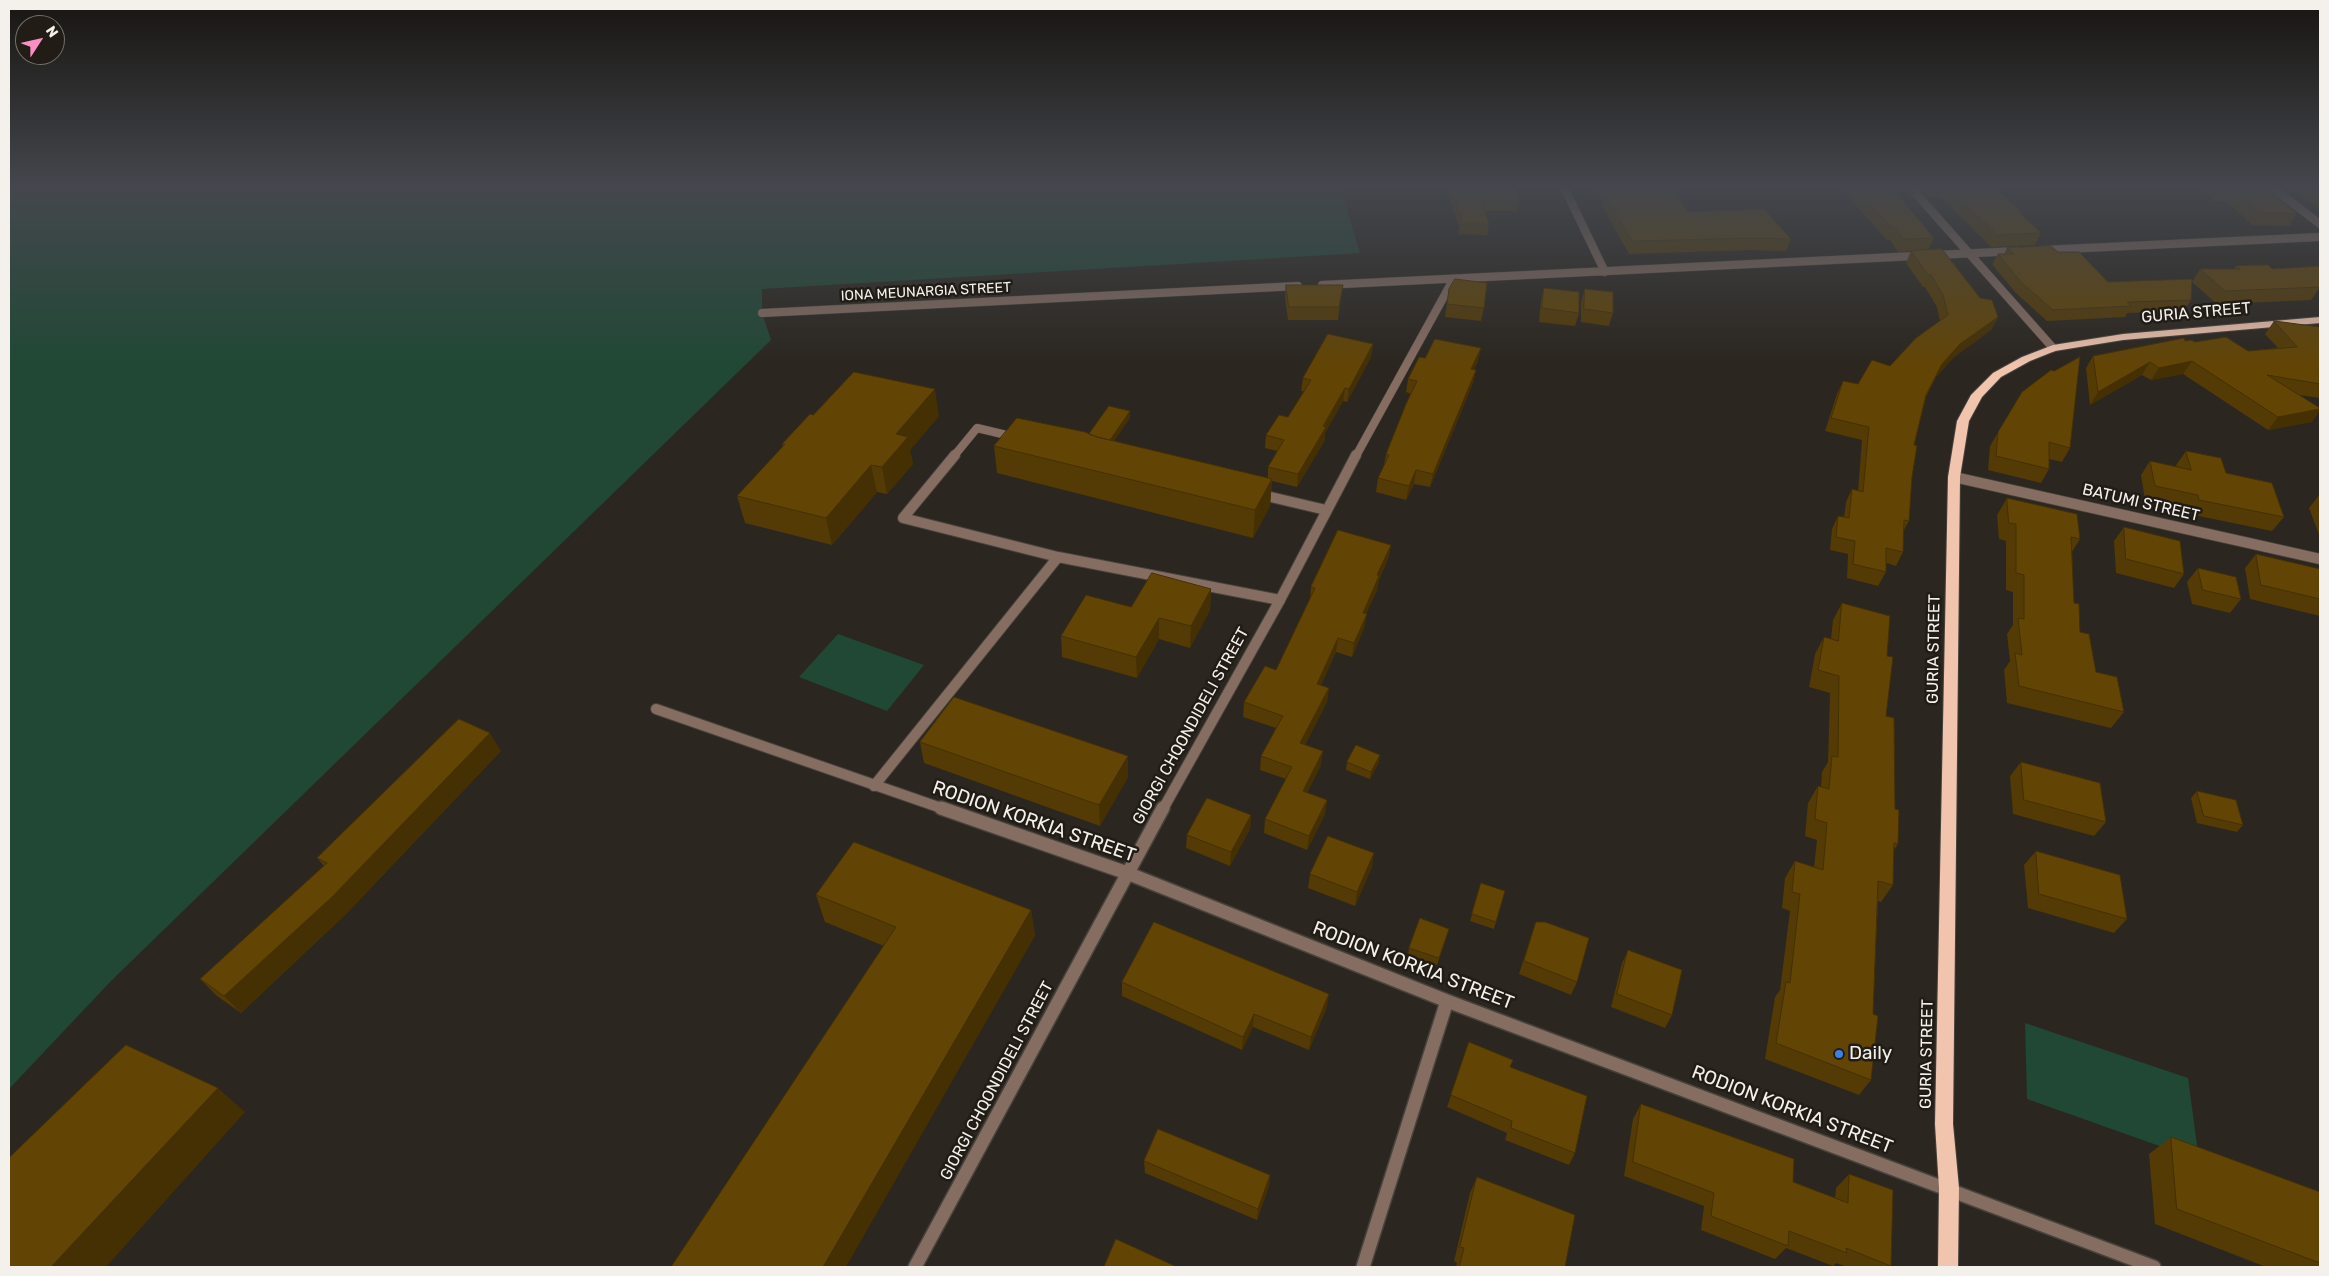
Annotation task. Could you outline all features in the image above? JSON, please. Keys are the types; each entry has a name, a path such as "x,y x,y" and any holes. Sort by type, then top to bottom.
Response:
{"highway":[{"name":"GURIA STREET","path":"1948,1267 1949,1188 1944,1124 1954,477 1963,421 1977,395 1998,375 2053,348 2123,337 2320,320"}],"street":[{"path":"1594,249 1605,272"},
{"path":"1965,249 2053,348"},
{"path":"2037,250 2069,249"},
{"path":"1316,286 2027,250"},
{"name":"GIORGI CHQONDIDELI STREET","path":"915,1267 1127,874 1280,600 1326,510 1453,280"},
{"name":"IONA MEUNARGIA STREET","path":"762,313 1306,286"},
{"path":"1025,439 977,428 903,518 1058,557 1280,600"},
{"name":"BATUMI STREET","path":"1954,477 2320,559"},
{"path":"1248,492 1326,510"},
{"path":"874,786 1058,557"},
{"name":"RODION KORKIA STREET","path":"656,709 1127,874 1447,1000 2154,1267"},
{"path":"1363,1267 1447,1000"}],"green space":[{"path":"9,249 1359,249 1360,253 762,289 762,313 771,340 111,981 9,1089"},
{"path":"838,634 924,665 887,711 799,677"},
{"path":"2025,1023 2188,1078 2199,1160 2027,1099"}],"building":[{"path":"1942,249 1980,298 1992,300 1998,317 1960,344 1942,364 1926,395 1914,445 1917,446 1912,477 1909,521 1904,520 1903,552 1886,548 1886,572 1853,564 1855,541 1836,537 1838,516 1849,518 1852,489 1863,492 1869,427 1831,418 1843,381 1858,384 1872,360 1890,366 1916,338 1948,315 1943,295 1931,275 1928,275 1911,251"},
{"path":"2008,249 2054,249 2058,252 2079,252 2108,282 2192,279 2191,300 2127,302 2131,306 2053,310 2021,282 1998,254 2014,254"},
{"path":"2268,265 2272,269 2320,266 2320,287 2225,291 2200,269 2240,269 2236,266"},
{"path":"1455,279 1487,283 1484,308 1447,304 1449,289"},
{"path":"1286,285 1343,285 1339,307 1289,307"},
{"path":"1544,288 1579,292 1579,313 1542,308"},
{"path":"1585,289 1613,292 1613,313 1584,309"},
{"path":"2274,321 2320,327 2320,384 2267,375 2320,409 2278,417 2192,361 2159,368 2150,362 2098,392 2093,356 2184,338 2185,341 2191,340 2195,342 2226,337 2248,351 2297,347"},
{"path":"1328,334 1373,344 1349,389 1345,388 1323,426 1326,427 1298,474 1268,467 1284,440 1266,435 1279,415 1288,417 1311,380 1303,378"},
{"path":"1435,339 1481,348 1471,369 1476,370 1433,474 1416,470 1409,486 1378,478 1389,455 1386,454 1406,404 1417,381 1408,379 1419,357 1425,358"},
{"path":"2080,357 2070,448 2049,442 2049,469 1996,456 1998,432 2022,392 2051,370 2054,371"},
{"path":"854,372 935,389 896,434 908,437 882,467 871,465 826,518 737,496 810,414 813,415"},
{"path":"1109,406 1130,411 1110,440 1089,434"},
{"path":"1017,418 1085,432 1097,437 1272,479 1255,510 994,446"},
{"path":"2186,451 2221,458 2226,473 2272,483 2284,517 2199,500 2198,495 2155,486 2150,461 2191,470"},
{"path":"2007,498 2077,514 2080,539 2071,537 2074,603 2079,604 2080,632 2089,634 2096,672 2117,677 2124,712 2019,686 2015,653 2022,655 2018,618 2024,619 2024,575 2016,573 2016,524 2009,523"},
{"path":"2124,527 2180,541 2184,574 2126,559"},
{"path":"1338,530 1391,545 1377,575 1379,576 1363,613 1367,614 1354,643 1338,638 1317,684 1329,688 1300,743 1323,751 1303,791 1327,800 1309,836 1265,819 1292,767 1261,756 1283,716 1244,702 1265,666 1276,670 1315,588 1311,587"},
{"path":"2256,554 2320,569 2320,599 2261,585"},
{"path":"2198,568 2236,577 2241,599 2203,590"},
{"path":"1152,573 1211,589 1191,626 1159,618 1136,657 1061,636 1086,595 1131,607"},
{"path":"1842,603 1890,616 1887,656 1893,657 1886,716 1894,718 1895,809 1899,810 1898,844 1894,843 1893,885 1878,881 1873,1014 1878,1016 1871,1080 1776,1043 1786,982 1790,983 1800,894 1792,892 1795,861 1823,870 1827,823 1815,819 1818,786 1829,789 1832,756 1838,757 1839,676 1818,670 1824,637 1838,641"},
{"path":"954,697 1128,756 1099,805 920,742"},
{"path":"459,719 490,733 332,897 224,996 200,979 327,863 317,858"},
{"path":"1356,745 1380,755 1371,772 1347,762"},
{"path":"2021,762 2100,783 2106,822 2024,800"},
{"path":"2197,791 2236,800 2243,825 2204,816"},
{"path":"1207,798 1251,815 1231,852 1187,835"},
{"path":"1328,836 1374,853 1357,892 1310,874"},
{"path":"854,842 1031,910 823,1267 671,1267 896,927 816,895"},
{"path":"2036,851 2120,875 2127,919 2039,894"},
{"path":"1481,883 1505,891 1496,922 1472,914"},
{"path":"1420,918 1449,929 1439,958 1409,948"},
{"path":"1154,922 1329,994 1311,1037 1254,1014 1243,1037 1122,982"},
{"path":"1536,922 1545,922 1589,938 1577,982 1524,961"},
{"path":"1628,950 1682,970 1672,1015 1617,994"},
{"path":"1469,1042 1513,1060 1510,1067 1587,1096 1575,1153 1511,1128 1512,1121 1451,1095"},
{"path":"126,1045 218,1088 51,1267 9,1267 9,1158"},
{"path":"1641,1104 1794,1159 1793,1182 1848,1203 1849,1174 1893,1190 1891,1266 1846,1248 1847,1253 1789,1231 1788,1246 1711,1216 1714,1193 1633,1162"},
{"path":"1158,1129 1270,1175 1258,1209 1144,1161"},
{"path":"2171,1137 2320,1192 2320,1263 2177,1209"},
{"path":"1477,1177 1575,1215 1565,1267 1459,1267 1464,1248 1460,1247"},
{"path":"1116,1239 1177,1267 1104,1267"}],"place":[{"name":"Daily","path":"1839,1054"}]}
